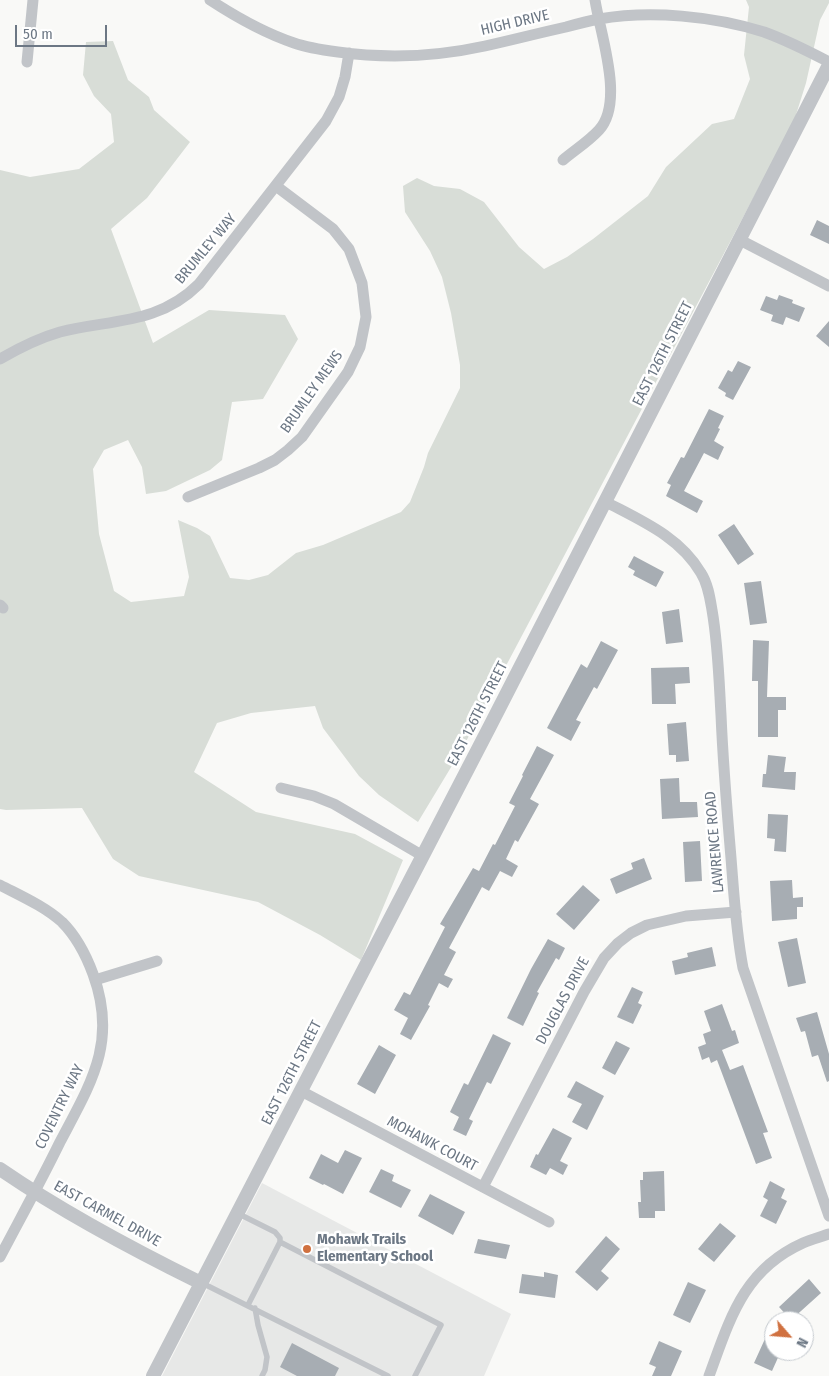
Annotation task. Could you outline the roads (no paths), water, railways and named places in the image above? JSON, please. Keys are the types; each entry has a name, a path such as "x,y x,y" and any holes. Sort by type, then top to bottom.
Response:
{"street":[{"path":"27,62 33,0"},
{"name":"HIGH DRIVE","path":"210,0 233,15 294,43 321,50 349,54 393,57 419,56 483,46 599,19 658,15 735,24 807,50 829,64"},
{"path":"564,160 600,129 608,113 610,96 609,68 595,0"},
{"name":"BRUMLEY WAY","path":"0,359 26,345 60,332 134,319 154,313 189,294 199,284 326,121 339,97 349,54"},
{"name":"EAST 126TH STREET","path":"153,1376 606,502 829,64"},
{"name":"BRUMLEY MEWS","path":"188,497 259,468 275,460 288,450 302,437 348,372 360,347 366,317 362,283 348,249 333,230 276,186"},
{"path":"740,240 829,286"},
{"name":"LAWRENCE ROAD","path":"606,502 665,534 683,549 702,574 710,595 716,633 723,753 736,912 743,968 829,1216"},
{"path":"281,788 314,796 334,804 423,856"},
{"name":"COVENTRY WAY","path":"0,886 44,908 74,935 90,965 103,1011 103,1034 98,1064 88,1087 0,1256"},
{"name":"DOUGLAS DRIVE","path":"483,1188 584,992 604,958 631,933 647,925 686,916 736,912"},
{"path":"95,980 157,961"},
{"name":"MOHAWK COURT","path":"301,1091 549,1222"},
{"name":"EAST CARMEL DRIVE","path":"0,1169 91,1226 201,1283"},
{"path":"709,1376 736,1306 749,1285 762,1270 782,1255 804,1243 829,1234"}],"lane":[{"path":"237,1213 275,1232 279,1235 280,1242 248,1305"},
{"path":"280,1242 441,1325 415,1376"},
{"path":"201,1283 388,1376"},
{"path":"254,1308 267,1357 262,1376"}],"place":[{"name":"Mohawk Trails Elementary School","path":"307,1249"}]}
